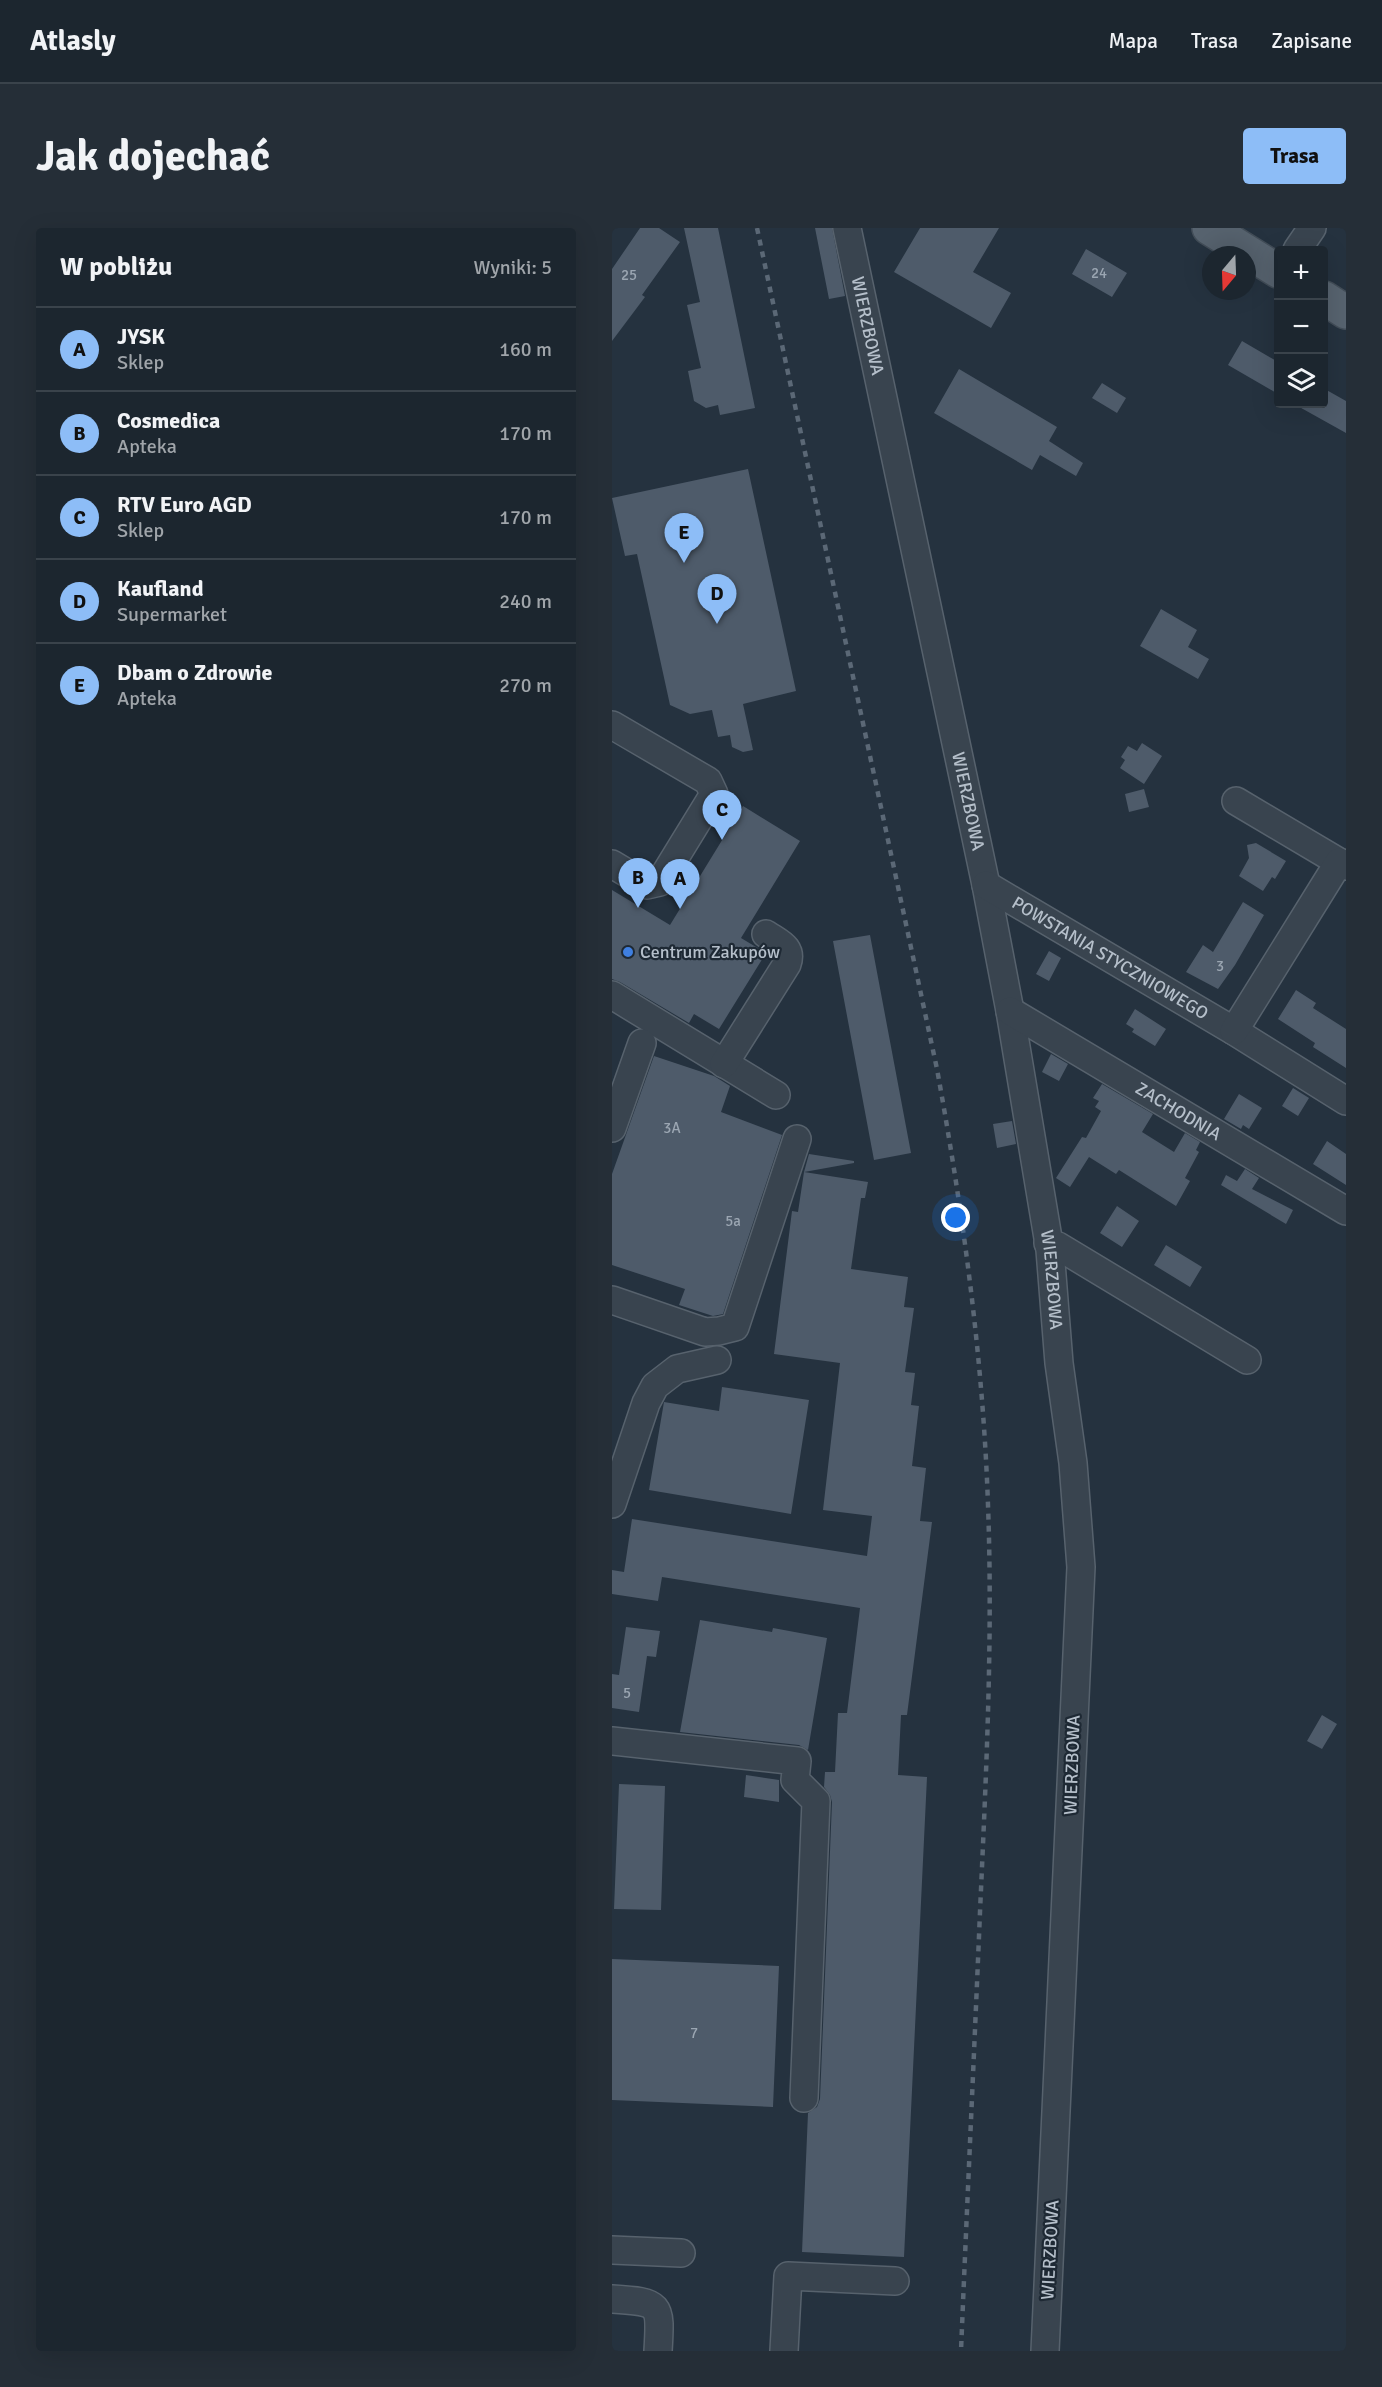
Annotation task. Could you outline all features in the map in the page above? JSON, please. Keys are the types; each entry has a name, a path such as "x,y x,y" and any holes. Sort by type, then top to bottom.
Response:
{"main road":[{"path":"1209,228 1274,269"},
{"path":"1326,300 1346,312"}],"street":[{"name":"WIERZBOWA","path":"847,228 986,885 1010,1011 1048,1243 1059,1363 1073,1463 1081,1568 1045,2351"},
{"path":"1300,246 1312,228"},
{"path":"612,725 708,781 714,794 656,885 647,885 612,864"},
{"path":"1234,1031 1342,864 1236,801"},
{"name":"POWSTANIA STYCZNIOWEGO","path":"986,885 1234,1031 1346,1101"},
{"path":"724,1064 790,956 788,948 766,934"},
{"path":"612,995 776,1095"},
{"name":"ZACHODNIA","path":"1010,1011 1346,1211"},
{"path":"612,1128 642,1043"},
{"path":"612,1300 705,1332 735,1327 797,1139"},
{"path":"1048,1243 1058,1246 1247,1360"},
{"path":"612,1504 646,1403 655,1386 677,1369 717,1360"},
{"path":"612,1741 797,1761 795,1780 816,1801 804,2098"},
{"path":"612,2250 681,2253"},
{"path":"784,2351 788,2276 895,2281"},
{"path":"612,2299 643,2301 655,2307 660,2317 658,2351"}],"building":[{"path":"640,228 659,228 680,242 642,295 645,297 612,341 612,269"},
{"path":"684,228 718,228 755,408 720,415 718,405 706,408 694,401 688,371 701,368 687,305 700,302"},
{"path":"815,228 832,228 845,296 829,299"},
{"path":"920,228 999,228 973,272 1011,293 991,328 894,272"},
{"path":"1086,249 1127,273 1112,297 1072,274"},
{"path":"1242,341 1274,360 1274,392 1228,365"},
{"path":"959,369 1057,427 1049,441 1083,463 1076,476 1040,455 1032,470 934,413"},
{"path":"1102,383 1126,398 1117,413 1092,398"},
{"path":"1328,391 1346,401 1346,433 1301,408 1328,408"},
{"path":"748,469 796,691 743,704 753,750 743,752 732,747 730,735 718,737 712,710 690,714 670,705 637,554 625,556 612,498"},
{"path":"1161,609 1197,630 1188,647 1209,659 1198,679 1140,646"},
{"path":"1142,743 1162,756 1144,784 1120,768 1125,760 1121,757 1128,746 1137,751"},
{"path":"1144,789 1149,807 1129,812 1125,794"},
{"path":"743,806 800,841 741,938 766,953 719,1029 694,1014 689,1023 612,979 612,890 670,925"},
{"path":"1256,843 1286,861 1275,879 1272,877 1263,891 1239,876 1249,858 1247,845"},
{"path":"1243,902 1264,915 1218,989 1186,972 1203,945 1213,952"},
{"path":"870,935 911,1153 874,1160 833,941"},
{"path":"1049,951 1061,958 1049,981 1036,974"},
{"path":"1296,990 1316,1003 1313,1008 1346,1029 1346,1068 1313,1047 1315,1043 1278,1019"},
{"path":"1135,1009 1166,1029 1155,1046 1132,1032 1134,1029 1126,1024"},
{"path":"1051,1054 1068,1064 1059,1081 1042,1072"},
{"path":"654,1056 714,1076 730,1086 721,1112 782,1135 723,1314 713,1316 679,1305 685,1289 612,1265 612,1174"},
{"path":"1102,1084 1153,1114 1142,1132 1174,1152 1185,1133 1200,1142 1196,1150 1199,1152 1185,1178 1190,1181 1176,1206 1119,1170 1116,1174 1089,1157 1070,1187 1056,1178 1082,1137 1086,1138 1101,1111 1095,1107 1099,1101 1093,1098"},
{"path":"1293,1088 1309,1098 1298,1116 1282,1106"},
{"path":"1239,1094 1262,1108 1249,1129 1243,1125 1241,1129 1224,1119"},
{"path":"1012,1121 1016,1144 997,1148 993,1124"},
{"path":"1327,1141 1346,1154 1346,1185 1313,1164"},
{"path":"809,1154 854,1161 854,1163 804,1172"},
{"path":"1245,1169 1259,1178 1252,1189 1293,1210 1286,1224 1221,1185 1226,1175 1237,1181"},
{"path":"804,1172 868,1182 865,1198 861,1198 851,1269 908,1277 904,1307 914,1308 905,1372 915,1373 911,1405 919,1406 912,1466 926,1468 920,1521 932,1522 907,1715 901,1715 898,1775 927,1777 904,2257 802,2252 808,2113 817,2107 820,2099 832,1802 824,1787 825,1772 835,1772 838,1713 847,1713 860,1608 662,1577 658,1601 612,1594 612,1570 624,1572 632,1519 867,1556 872,1516 823,1510 840,1363 774,1354 792,1211 798,1212"},
{"path":"1117,1206 1139,1221 1122,1247 1100,1233"},
{"path":"1166,1245 1202,1267 1190,1287 1154,1265"},
{"path":"722,1387 809,1400 791,1514 649,1490 664,1402 719,1411"},
{"path":"700,1620 772,1632 773,1628 827,1638 808,1750 799,1745 680,1732"},
{"path":"626,1627 660,1631 656,1657 647,1656 639,1712 612,1708 612,1674 619,1675"},
{"path":"1322,1715 1337,1724 1322,1749 1307,1741"},
{"path":"746,1775 779,1780 779,1802 744,1797"},
{"path":"619,1784 665,1786 661,1910 614,1909"},
{"path":"612,1959 779,1966 773,2107 612,2100"}],"railway":[{"path":"757,228 937,1069 963,1231 977,1340 988,1505 989,1657 961,2351"}],"place":[{"name":"Dbam o Zdrowie","path":"684,563"},
{"name":"Kaufland","path":"717,624"},
{"name":"RTV Euro AGD","path":"722,840"},
{"name":"Cosmedica","path":"638,908"},
{"name":"JYSK","path":"680,909"},
{"name":"Centrum Zakupów","path":"628,952"}]}
